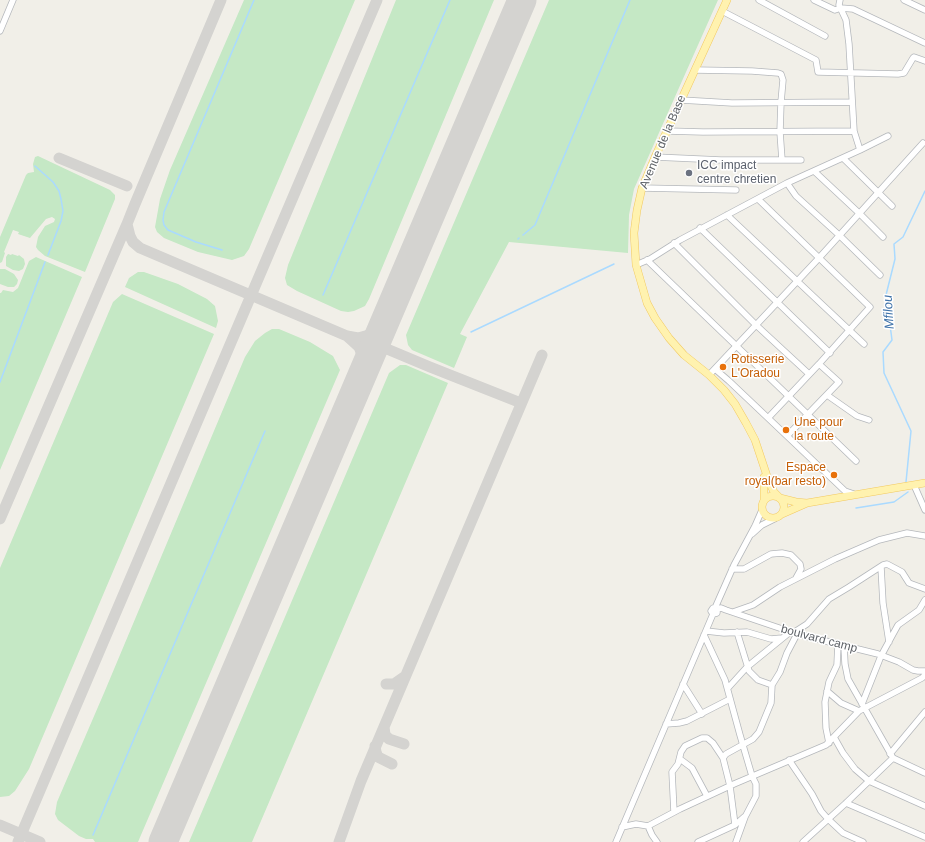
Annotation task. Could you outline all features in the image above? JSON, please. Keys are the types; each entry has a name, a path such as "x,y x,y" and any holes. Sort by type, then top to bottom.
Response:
{"main road":[{"name":"Avenue de la Base","path":"727,0 642,188 634,233 636,266 648,303 662,329 684,355 709,375 735,404 754,440 769,482 780,498"},
{"name":"Avenue de la Base","path":"763,467 765,486 764,500"},
{"path":"807,503 796,502 774,496 764,500 762,510 765,516 772,519 807,503 925,483"},
{"path":"780,498 784,507 782,514"}],"street":[{"path":"0,31 13,0"},
{"path":"759,0 825,36"},
{"path":"814,0 835,10 841,8 853,9 925,43"},
{"path":"840,0 841,8 846,20 851,72 854,131 860,150"},
{"path":"904,0 925,10"},
{"path":"722,11 816,60 818,72 898,74 904,73 914,57 925,61"},
{"path":"695,70 778,73 783,77 780,132 782,160"},
{"path":"681,100 732,103 852,102"},
{"path":"667,131 854,131"},
{"path":"636,266 700,228 787,183 888,136"},
{"path":"709,375 819,258 922,142"},
{"path":"655,157 721,160 801,160"},
{"path":"843,158 892,206"},
{"path":"814,170 883,237"},
{"path":"787,183 796,196 880,275"},
{"path":"642,188 736,190"},
{"path":"758,199 869,306 869,308 849,329 830,353 768,418"},
{"path":"727,215 864,344"},
{"path":"700,228 830,353"},
{"path":"674,243 756,325 809,374"},
{"path":"647,260 856,461"},
{"path":"787,436 839,382 820,364"},
{"path":"715,369 845,491 854,494"},
{"path":"827,395 857,416 869,420"},
{"path":"914,485 925,510"},
{"path":"616,842 732,569 762,510"},
{"path":"748,538 762,525 776,518"},
{"path":"733,612 753,604 775,590 843,555 884,538 907,533 925,536"},
{"path":"732,569 744,569 771,554 782,552 791,555 800,564 801,569 796,579"},
{"path":"728,688 747,667 782,638 807,624 834,595 881,567 883,564 888,564 902,572 909,582 925,589"},
{"path":"881,567 883,603 889,642"},
{"path":"925,582 925,592"},
{"path":"862,708 881,656 898,625 919,610 925,600"},
{"name":"boulvard camp","path":"715,611 721,608 793,633 881,656 899,662 924,674"},
{"path":"737,632 747,667 751,674 758,680 772,685"},
{"path":"705,633 747,632 771,638 782,638"},
{"path":"705,633 728,688 752,776 756,784 756,796 745,817 736,842"},
{"path":"723,758 726,754 753,739 760,732 771,703 772,685 780,672 793,633"},
{"path":"829,743 824,710 829,682 837,665 841,645"},
{"path":"841,645 846,674 862,708 891,756 925,773"},
{"path":"622,827 636,824 648,826 707,796 829,743 862,708 924,674"},
{"path":"683,684 702,714"},
{"path":"827,691 841,703 862,708"},
{"path":"666,724 683,722 730,699"},
{"path":"803,842 846,804 869,781 891,756 925,712"},
{"path":"834,737 842,752 855,769 869,781 925,806"},
{"path":"674,812 672,772 680,759 685,746 704,738 714,743 723,758 730,786 735,825"},
{"path":"680,759 692,768 707,796"},
{"path":"789,760 812,794 821,811 828,819 844,832 863,842"},
{"path":"846,804 925,837"},
{"path":"698,842 735,825 745,817"},
{"path":"648,826 652,835 658,842"}],"green space":[{"path":"244,0 355,0 249,249 244,256 232,260 198,252 164,238 157,232 155,227 160,199 170,170"},
{"path":"396,0 494,0 369,299 365,306 354,311 341,311 297,291 287,285 285,278 288,265"},
{"path":"549,0 718,0 634,189 629,215 628,253 509,242 460,334 467,337 454,368 412,350 408,345 406,335"},
{"path":"38,156 110,190 115,195 115,199 85,272 45,256 36,247 38,237 45,226 54,222 55,219 52,217 46,219 30,238 18,234 19,232 13,230 4,252 2,262 0,263 0,237 26,175 34,172 33,164 35,157"},
{"path":"8,254 19,255 24,259 25,264 23,269 19,271 13,270 6,266 6,257"},
{"path":"36,257 82,277 0,470 0,293 3,290 13,292 18,288 29,261"},
{"path":"0,269 5,269 14,274 18,280 14,287 8,287 0,284"},
{"path":"138,272 144,272 178,284 207,299 215,306 218,321 216,328 125,287 129,278"},
{"path":"122,294 214,334 29,769 15,791 9,796 0,797 0,568 113,302"},
{"path":"272,329 279,329 310,342 333,356 340,370 138,842 95,842 93,839 86,839 79,836 58,820 55,814 57,802 245,357 255,341"},
{"path":"400,365 406,365 448,383 252,842 189,842 389,373"}],"waterway":[{"path":"222,250 196,242 168,230 164,225 164,212 254,0"},
{"path":"323,295 450,0"},
{"path":"523,235 535,225 630,0"},
{"path":"35,166 53,182 59,191 63,211 61,221 48,255"},
{"name":"Mfilou","path":"906,482 911,431 884,373 883,352 892,340 886,295 895,259 894,244 903,237 925,191"},
{"path":"0,382 45,262"},
{"path":"471,332 614,264"},
{"path":"93,835 265,431"},
{"name":"Mfilou","path":"856,508 894,502 908,492"}],"taxiway":[{"path":"221,0 127,224 133,242 140,248 347,336 358,338 369,335 385,323"},
{"path":"18,842 377,0"},
{"path":"59,158 127,186"},
{"path":"0,519 127,224"},
{"path":"348,337 359,347 363,357 364,363 361,378"},
{"path":"375,344 521,403"},
{"path":"339,842 361,781 542,355"},
{"path":"386,684 394,684 404,677"},
{"path":"384,727 385,735 389,739 404,744"},
{"path":"375,746 378,757 392,764"},
{"path":"0,825 40,842"}],"runway":[{"path":"163,842 522,0"}],"place":[{"name":"ICC impact centre chretien","path":"689,173"},
{"name":"Rotisserie L'Oradou","path":"723,367"},
{"name":"Une pour la route","path":"786,430"},
{"name":"Espace royal(bar resto)","path":"834,475"}]}
